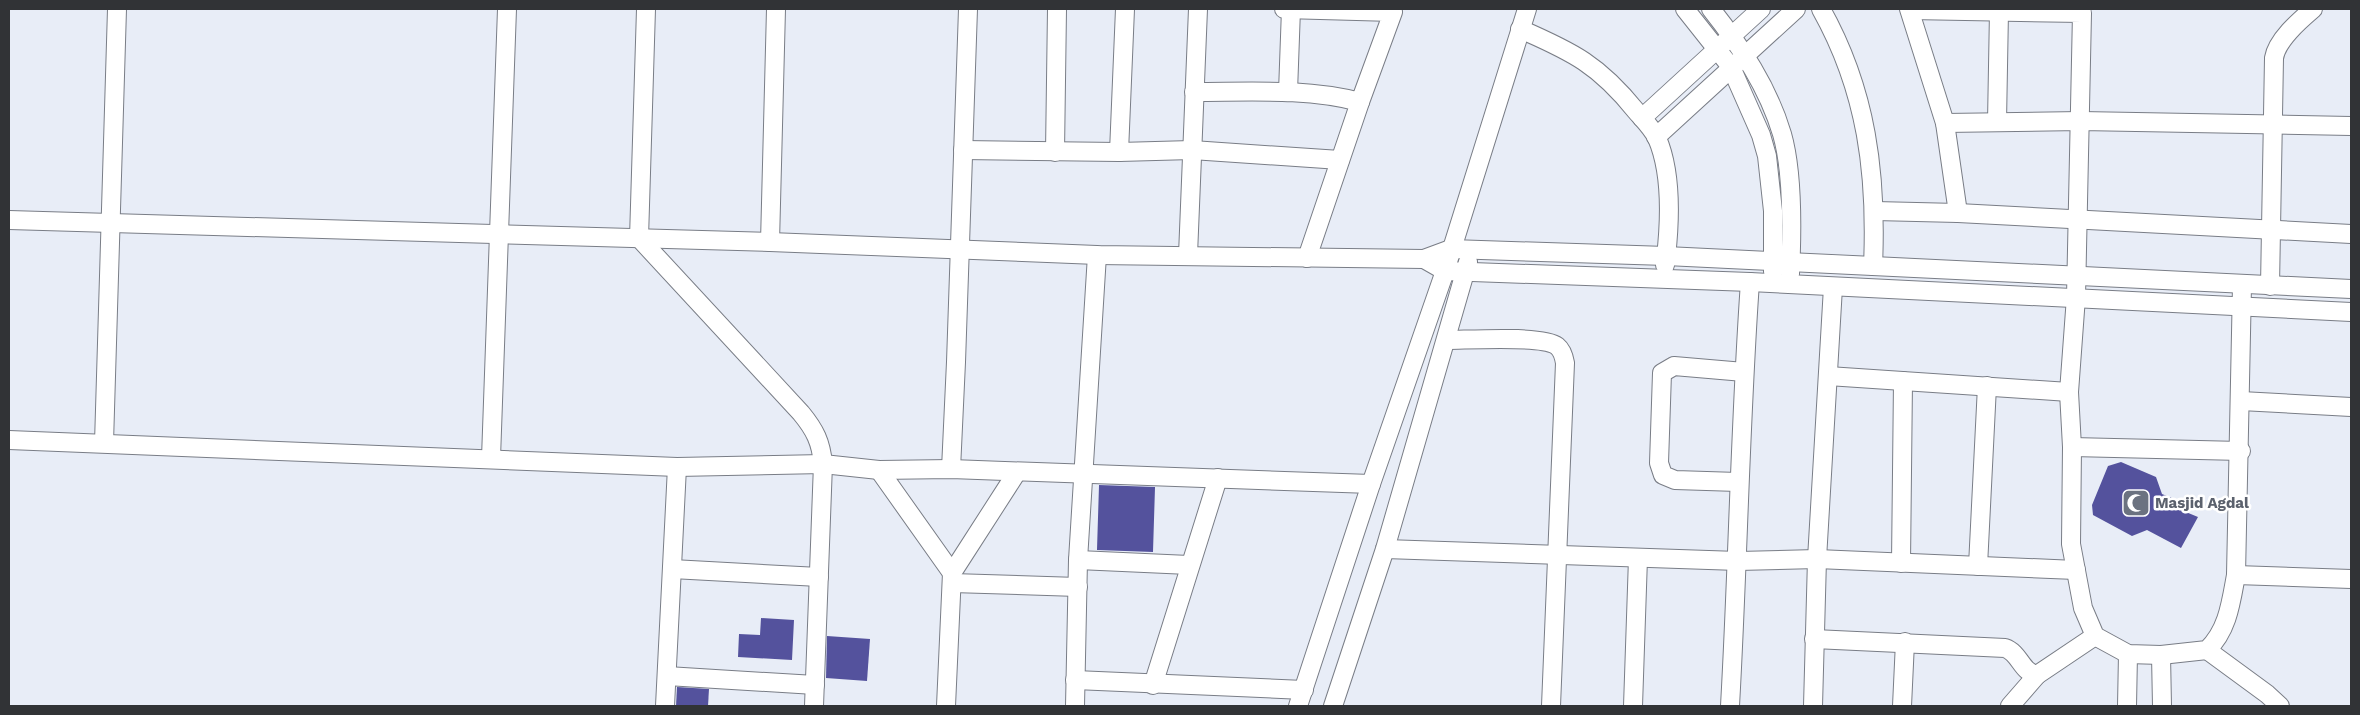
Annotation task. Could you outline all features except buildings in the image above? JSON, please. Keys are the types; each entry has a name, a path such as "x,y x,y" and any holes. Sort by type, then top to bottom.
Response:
{"street":[{"path":"104,444 117,9"},
{"path":"491,458 507,9"},
{"path":"646,9 639,238 815,430 820,442 823,464 814,706"},
{"path":"770,242 776,9"},
{"path":"951,470 968,9"},
{"path":"1055,152 1058,9"},
{"path":"1119,152 1125,9"},
{"path":"1188,255 1198,9"},
{"path":"1284,9 1394,10 1360,102 1307,258"},
{"path":"1288,92 1290,9"},
{"path":"1075,680 1301,698 1370,484 1445,271 1527,9"},
{"path":"1685,9 1731,67 1761,135 1767,156 1773,211 1782,262"},
{"path":"1711,9 1745,54 1774,112 1782,136 1788,179 1781,284"},
{"path":"1642,118 1761,9"},
{"path":"1656,137 1796,9"},
{"path":"1821,9 1847,64 1862,114 1868,145 1875,211 1873,266"},
{"path":"2270,286 2275,52 2313,9"},
{"path":"1958,213 1945,123 1910,10 2082,11 2077,276 2068,392 2072,447 2071,544 2083,608 2095,636 2128,654 2161,655 2207,650 2267,694 2280,706"},
{"path":"1997,122 1999,11"},
{"path":"1520,29 1570,51 1601,72 1642,118 1656,137 1669,186 1664,278"},
{"path":"1194,92 1288,92 1338,97 1360,102"},
{"path":"1945,123 2081,121 2351,126"},
{"path":"963,150 1055,152 1192,150 1340,160"},
{"path":"1875,211 1958,213 2351,234"},
{"path":"9,220 498,233 1097,255 1424,259 1451,249 1666,256 2351,289"},
{"path":"1332,706 1385,549 1472,251"},
{"path":"1075,706 1078,560 1097,255"},
{"path":"1424,259 1445,271 1664,278 2351,312"},
{"path":"1730,706 1738,561 1738,482 1750,282"},
{"path":"2207,650 2221,634 2230,610 2236,575 2242,285"},
{"path":"1813,706 1817,559 1833,287"},
{"path":"1447,340 1550,342 1563,353 1565,363 1551,706"},
{"path":"1738,482 1675,480 1664,475 1659,463 1662,373 1674,366 1744,372"},
{"path":"1828,376 2068,392"},
{"path":"1901,563 1903,381"},
{"path":"1978,566 1987,386"},
{"path":"2241,401 2351,407"},
{"path":"9,440 678,467 823,464 879,470 951,470 1370,484"},
{"path":"2072,447 2240,451"},
{"path":"665,706 678,467"},
{"path":"879,470 952,578"},
{"path":"946,706 952,578 1016,472"},
{"path":"1153,685 1188,566 1218,478"},
{"path":"1385,549 1738,561 1817,559 2076,570"},
{"path":"1633,706 1638,558"},
{"path":"1078,560 1188,566"},
{"path":"672,569 819,577"},
{"path":"2236,575 2351,579"},
{"path":"952,578 1078,587"},
{"path":"2010,706 2037,675 2095,636"},
{"path":"1814,639 2005,648 2016,654 2028,672 2037,675"},
{"path":"1902,706 1905,642"},
{"path":"2127,706 2128,654"},
{"path":"2161,655 2162,706"},
{"path":"666,676 816,685"}],"place":[{"name":"Masjid Agdal","path":"2136,503"}]}
